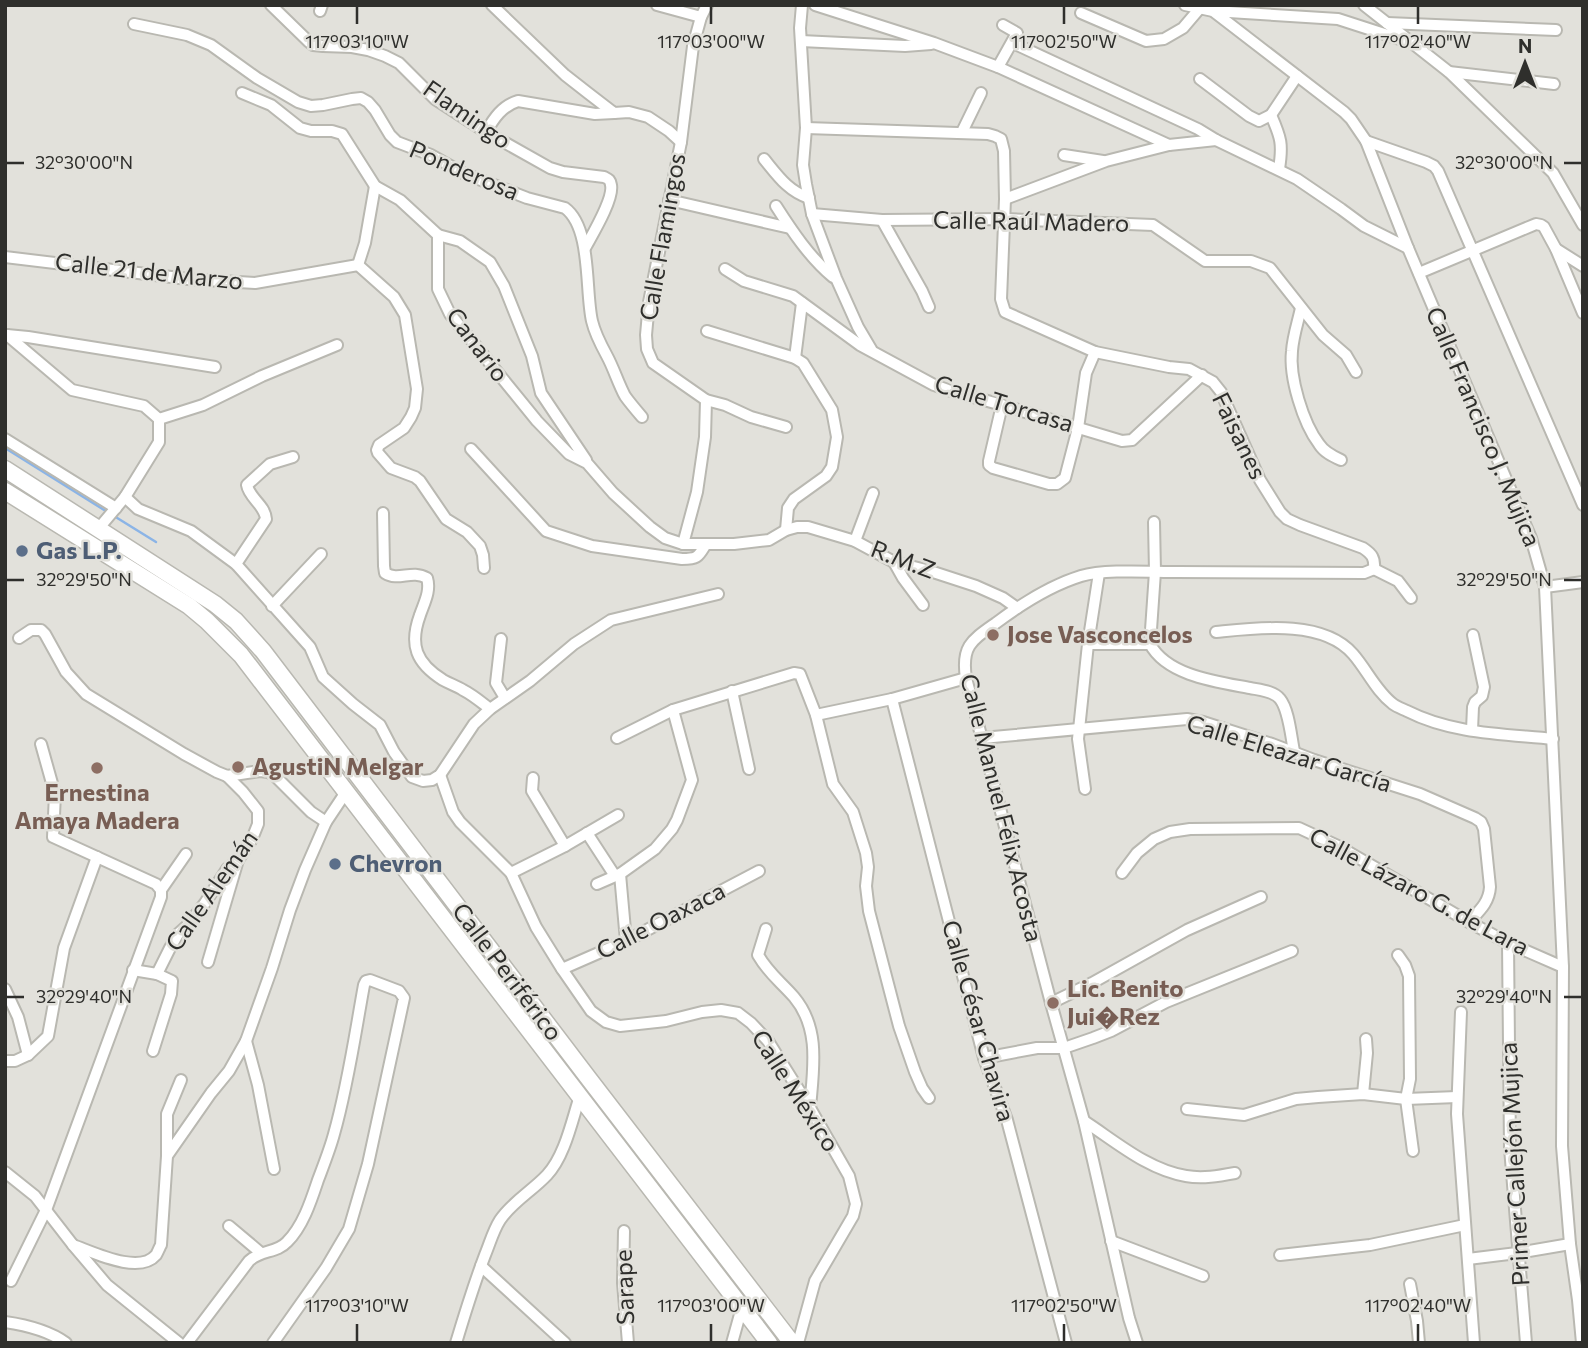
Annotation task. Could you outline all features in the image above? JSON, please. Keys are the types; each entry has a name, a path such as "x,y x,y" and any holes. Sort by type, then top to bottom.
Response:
{"highway":[{"name":"Calle Periférico","path":"5,469 109,517 236,621 263,651 792,1343"},
{"name":"Calle Periférico","path":"5,491 189,607 241,655 769,1343"}],"street":[{"name":"Flamingo","path":"271,5 313,45 368,50 399,63 435,99 550,168 609,180 611,187 606,205 585,248"},
{"path":"492,5 565,75 614,113"},
{"path":"657,5 701,17"},
{"name":"Calle Flamingos","path":"707,5 693,46 681,142 649,302 647,349 653,363 706,400 786,427"},
{"path":"802,5 800,16 806,128 803,165 812,214 836,278 871,350"},
{"path":"816,5 999,67 1169,145"},
{"path":"1185,5 1213,10 1338,19 1414,44"},
{"path":"1364,5 1449,72 1553,173 1583,225"},
{"path":"1081,13 1146,41 1164,39 1183,28 1200,8"},
{"name":"Calle Francisco J. Mújica","path":"1213,10 1345,112 1366,141 1408,248 1531,538 1545,587 1563,967 1562,1146 1570,1244 1581,1300 1582,1343"},
{"path":"1387,23 1556,30"},
{"name":"Ponderosa","path":"134,24 187,35 211,45 257,78 298,102 311,106 361,98 375,110 397,142 431,155 463,173 527,198 565,208 574,216 585,248 588,295 592,321 599,341 625,395 642,417"},
{"path":"999,67 1017,33 1003,25"},
{"path":"801,41 905,46 934,43"},
{"path":"1013,43 1279,169 1317,191 1364,226 1408,248"},
{"path":"1449,72 1554,84"},
{"path":"1200,79 1248,116 1259,121 1271,115 1297,76"},
{"path":"242,93 271,105 300,128 342,134 375,186 400,200 438,235 460,241 490,262 504,286 532,356 541,393 587,463"},
{"path":"962,132 981,93"},
{"path":"486,132 507,104 518,101 595,114 629,112 648,117 681,142"},
{"path":"1271,115 1282,151 1279,169"},
{"path":"806,128 962,132 995,136 1000,139 1004,151 1004,219"},
{"path":"1005,199 1106,161 1169,145 1216,140"},
{"path":"1366,141 1434,166 1438,171 1583,505"},
{"path":"1064,155 1106,161"},
{"path":"764,159 789,188 809,198"},
{"path":"375,186 365,243 358,265 394,297 405,315 417,389 415,408 404,428 379,445 377,450 391,468 420,481 446,519 460,526 481,545 484,568"},
{"path":"669,200 790,228"},
{"path":"776,206 790,228 826,271 836,278"},
{"name":"Calle Raúl Madero","path":"812,214 882,220 1004,219 1153,225 1205,261 1251,261 1270,268 1323,335 1346,355 1356,372"},
{"name":"Faisanes","path":"1004,219 1002,306 1005,312 1095,352 1189,369 1202,374 1221,392 1260,480 1280,512 1287,519 1363,548 1375,561 1374,569 1398,581 1411,598"},
{"path":"882,220 929,307"},
{"path":"1419,273 1536,224 1544,227 1556,249 1583,313"},
{"name":"Canario","path":"438,235 438,289 450,314 537,421 569,454 587,463 613,493 650,527 665,538 683,544 734,544 769,540 786,530"},
{"path":"1556,249 1583,266"},
{"name":"Calle 21 de Marzo","path":"5,257 188,279 255,283 358,265"},
{"name":"Calle Torcasa","path":"725,269 744,281 793,296 860,345 934,385 1122,441 1132,440 1202,374"},
{"path":"795,358 802,303"},
{"path":"1301,308 1292,351 1296,388 1308,426 1327,453 1340,460"},
{"path":"707,331 795,358 803,363 832,410 837,437 832,467 826,476 794,499 788,508 786,530"},
{"path":"6,334 215,367"},
{"path":"5,439 109,517 125,497 159,442 159,419 144,406 72,390 6,334"},
{"path":"159,419 203,405 262,376 337,345"},
{"path":"1002,405 989,465 1049,484 1057,484 1065,478 1078,428 1086,373 1095,352"},
{"path":"683,544 696,492 705,437 706,400"},
{"path":"471,449 546,530 592,546 682,559 694,559 706,544"},
{"path":"236,564 267,519 266,513 247,485 270,464 293,457"},
{"path":"855,541 873,493"},
{"path":"125,497 138,509 191,530 236,564 310,647 323,677 380,725 412,777 423,781 440,775 474,724 490,709 530,681 574,644 611,620 718,594"},
{"path":"383,513 385,573 396,577 420,575 427,578 429,584 414,634 415,650 420,660 430,671 461,688 490,709"},
{"path":"1154,522 1155,572 1150,644 1153,650 1166,663 1182,671 1267,692 1279,698 1285,709 1294,751"},
{"name":"R.M.Z","path":"786,530 808,527 855,541 894,562 976,586 1003,598 1017,608"},
{"path":"272,606 321,554"},
{"path":"894,562 923,605"},
{"name":"Calle Manuel Félix Acosta","path":"1136,1343 1084,1121 966,678 965,654 971,642 1017,608 1082,576 1155,572 1364,573 1374,569"},
{"path":"1085,789 1078,748 1079,729 1099,573"},
{"path":"1545,587 1583,582"},
{"path":"1216,632 1258,628 1313,631 1331,638 1351,652 1393,704 1440,725 1553,739"},
{"path":"19,638 31,630 41,630 66,672 86,694 217,772 227,776 260,771 274,775 311,813 326,822"},
{"path":"1472,730 1473,707 1482,696 1484,687 1473,635"},
{"path":"501,639 496,683 505,698"},
{"path":"1088,644 1150,644"},
{"path":"617,738 673,710 732,691 800,674 816,715 834,783 853,812 866,853 869,911 899,1026 915,1072 929,1098"},
{"path":"816,715 892,699 966,678"},
{"path":"732,691 749,769"},
{"name":"Calle César Chavira","path":"892,699 985,1058 1007,1120 1066,1343"},
{"path":"597,884 617,875 655,849 677,820 692,780 673,710"},
{"name":"Calle Eleazar García","path":"982,738 1187,719 1294,751 1420,794 1475,818 1481,822 1484,829 1490,895 1486,904 1469,922"},
{"path":"41,744 55,794 53,837 156,884 161,890"},
{"name":"Calle México","path":"440,775 453,812 511,873 536,927 591,1012 606,1022 620,1026 666,1021 721,1010 737,1013 768,1041 849,1176 856,1204 853,1216 815,1281 798,1343"},
{"name":"Calle Alemán","path":"157,974 178,934 205,904 227,869 238,860 252,839 259,819 258,811 227,776"},
{"path":"533,778 532,791 565,846"},
{"path":"167,1156 229,1072 246,1041 290,910 326,822 346,792"},
{"path":"511,873 618,815"},
{"name":"Calle Lázaro G. de Lara","path":"1122,873 1137,853 1154,839 1170,832 1190,829 1299,828 1338,845 1508,943 1563,967"},
{"path":"587,833 617,875 626,942"},
{"path":"11,1281 47,1210 161,897 161,890 186,854"},
{"path":"5,1061 15,1061 28,1055 48,1036 64,948 97,857"},
{"path":"208,962 238,860"},
{"name":"Calle Oaxaca","path":"562,969 626,942 759,871"},
{"path":"1051,1003 1179,934 1261,897"},
{"path":"766,929 758,954 766,968 796,999 814,1041 810,1108"},
{"name":"Primer Callejón Mujica","path":"1508,943 1510,1148 1526,1343"},
{"path":"985,1058 1037,1048 1063,1048 1111,1031 1166,1002 1292,951"},
{"path":"1398,955 1409,976 1410,1079 1406,1099 1413,1151"},
{"path":"133,970 157,974 172,981 153,1051"},
{"path":"187,1343 249,1261 287,1242 300,1225 334,1136 364,985 366,981 370,981 402,993 404,998 368,1164 349,1229 326,1268 273,1343"},
{"path":"5,989 19,1017 28,1055"},
{"path":"1461,1012 1457,1097 1474,1343"},
{"path":"1363,1094 1366,1039"},
{"path":"246,1041 258,1085 274,1169"},
{"path":"73,1245 127,1263 138,1264 156,1254 161,1245 167,1114 181,1080"},
{"path":"1186,1109 1244,1115 1296,1099 1363,1094 1406,1099 1457,1097"},
{"path":"456,1343 495,1229 502,1217 555,1165 580,1096"},
{"path":"1084,1121 1149,1163 1184,1176 1208,1177 1235,1173"},
{"path":"5,1171 35,1196 107,1284 179,1343"},
{"path":"1280,1255 1370,1245 1465,1225"},
{"path":"229,1226 261,1253"},
{"name":"Sarape","path":"624,1231 623,1283 628,1343"},
{"path":"1111,1241 1203,1276"},
{"path":"1468,1259 1570,1244"},
{"path":"481,1266 565,1343"},
{"path":"1410,1284 1419,1343"},
{"path":"732,1343 742,1307"},
{"path":"5,1322 26,1324 65,1343"}],"waterway":[{"path":"5,448 109,513"},
{"path":"114,516 156,542"}],"place":[{"name":"Gas L.P.","path":"22,551"},
{"name":"Jose Vasconcelos","path":"993,635"},
{"name":"AgustiN Melgar","path":"238,767"},
{"name":"Ernestina Amaya Madera","path":"97,768"},
{"name":"Chevron","path":"335,864"},
{"name":"Lic. Benito Jui�Rez","path":"1053,1003"}]}
